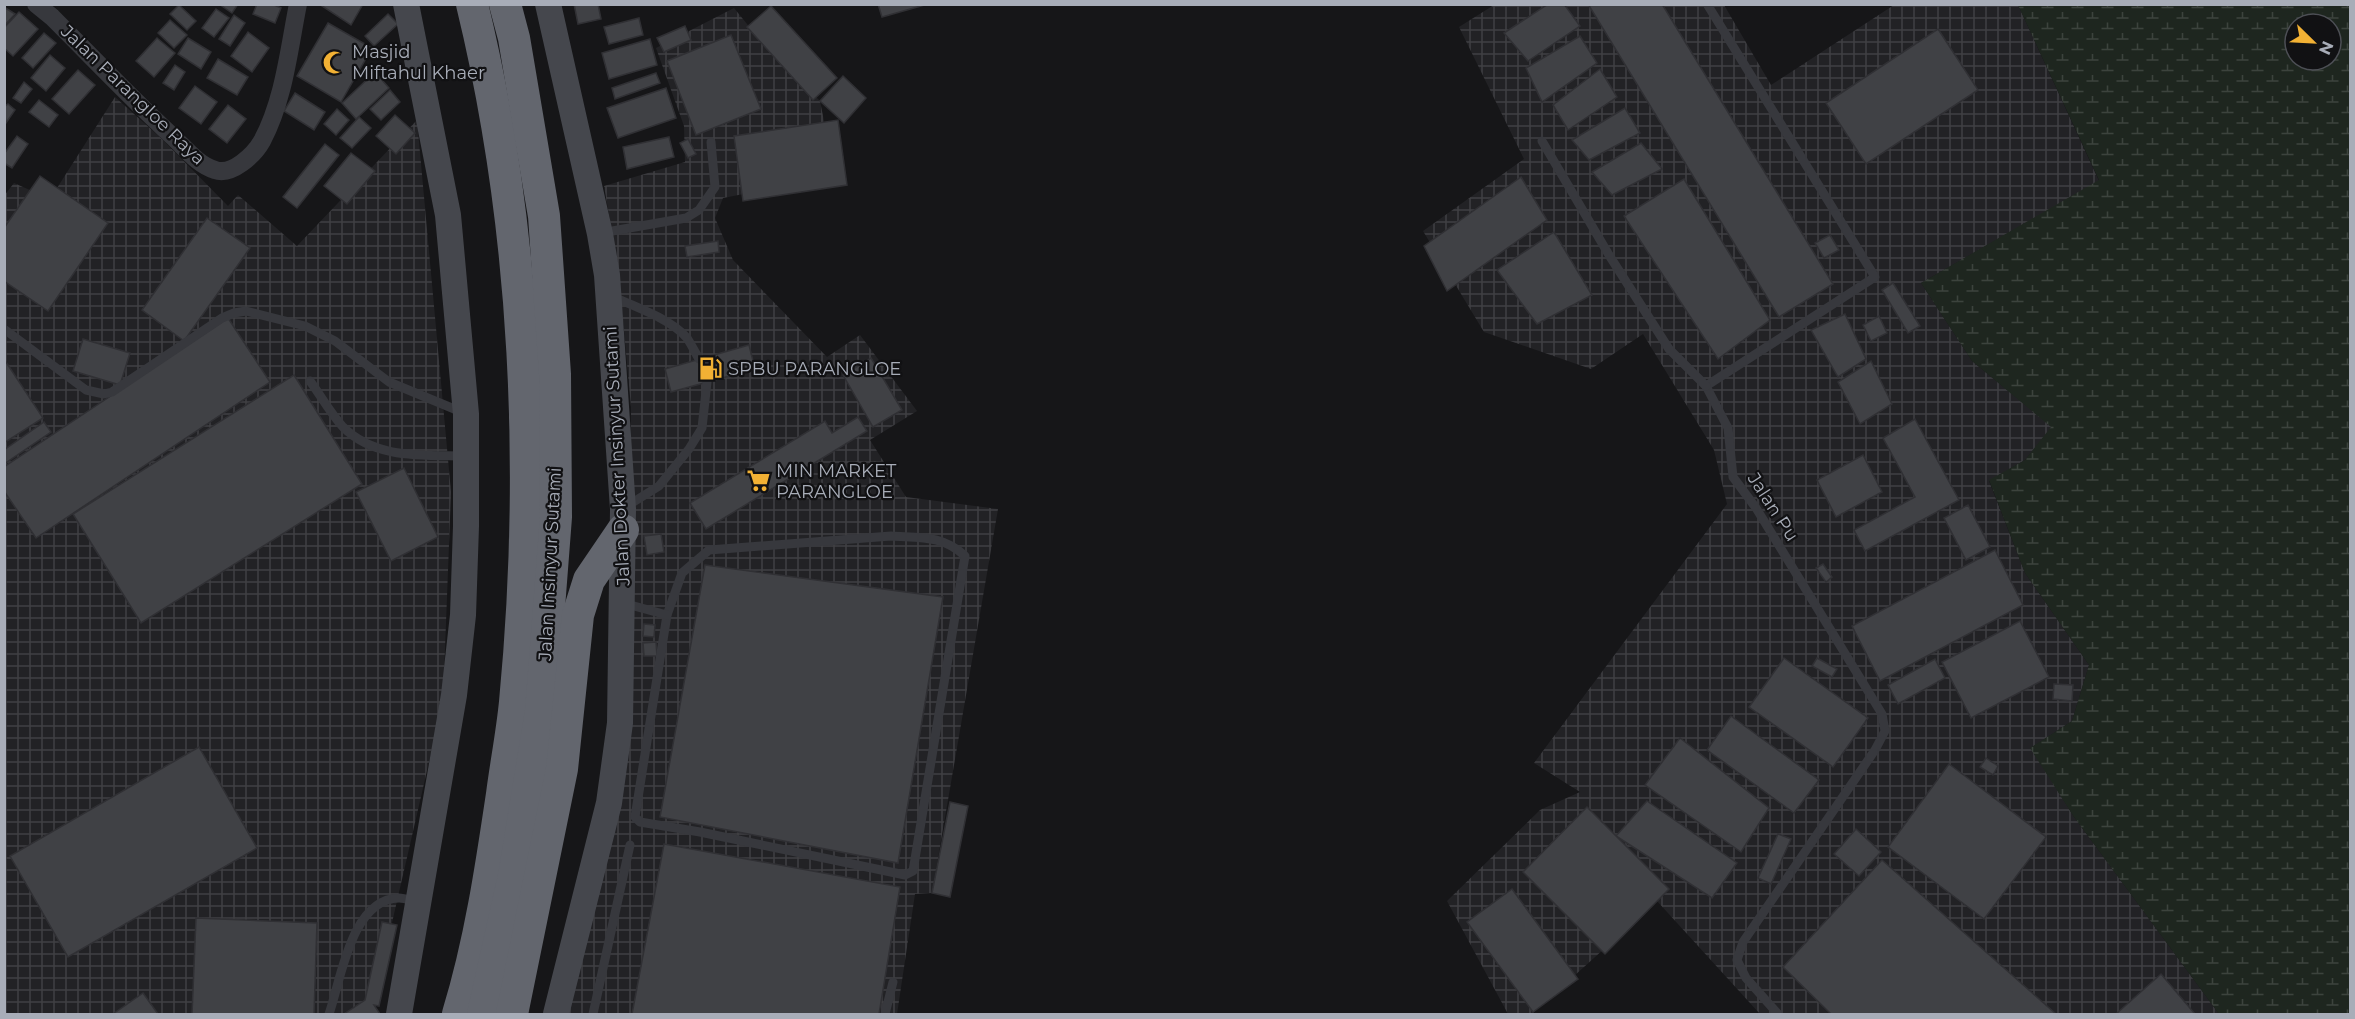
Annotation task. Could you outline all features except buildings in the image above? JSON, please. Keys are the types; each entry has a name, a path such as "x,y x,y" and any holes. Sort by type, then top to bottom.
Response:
{"highway":[{"name":"Jalan Insinyur Sutami","path":"458,1014 470,974 490,879 515,705 526,510 522,362 509,200 482,47 472,4"},
{"name":"Jalan Insinyur Sutami","path":"483,1014 514,876 541,711 556,517 555,374 544,216 514,38 505,4"},
{"path":"512,1014 562,769 578,615 589,580 623,519"}],"street":[{"name":"Jalan Parangloe Raya","path":"36,4 202,164 216,171 226,171 255,152 276,109 298,4"},
{"path":"399,1014 452,706 461,638 466,526 466,414 448,215 406,4"},
{"name":"Jalan Dokter Insinyur Sutami","path":"548,4 600,234 609,295 623,519 620,723 609,803 556,1014"}],"lane":[{"path":"1542,141 1609,255 1669,349 1706,386 1875,277 1707,4"},
{"path":"600,234 686,218 699,210 715,187 711,142"},
{"path":"609,295 648,312 671,326 686,337 699,359"},
{"path":"4,329 86,390 104,394 112,392 222,318 234,313 256,312 322,333 389,382 466,414"},
{"path":"310,381 343,427 363,442 409,456 466,456"},
{"path":"623,519 659,486 689,449 702,428 707,382"},
{"name":"Jalan Pu","path":"1706,386 1728,428 1733,477 1756,508 1882,714 1885,730 1875,750 1743,942 1737,960 1746,978 1778,1014"},
{"path":"891,536 936,539 954,545 965,556 913,871 905,874 640,822 635,817 666,615 682,573 709,550 891,536"},
{"path":"623,603 666,615"},
{"path":"593,1014 630,845"},
{"path":"329,1014 351,944 362,919 377,905 398,898 417,902"},
{"path":"885,1014 893,982"}],"shaded area":[{"path":"1494,5 1724,5 1771,85 1894,5 2018,5 2099,181 1921,283 1972,361 2052,427 2025,460 1989,481 2025,573 2089,665 2072,721 2031,748 2074,817 2219,1014 1760,1014 1657,901 1532,1014 1508,1014 1447,901 1540,810 1580,792 1534,763 1727,504 1714,450 1643,334 1591,369 1484,332 1423,231 1524,159 1459,27"},
{"path":"734,8 764,45 820,101 835,176 723,198 715,218 733,260 827,357 860,335 917,411 870,440 906,497 998,509 932,893 915,894 897,1014 562,1014 630,722 631,407 618,266 604,186 685,162 684,126 656,48"},
{"path":"115,97 162,139 228,206 238,195 297,246 417,120 451,492 443,701 371,1014 5,1014 4,196 14,183 50,199"}],"green space":[{"path":"2018,5 2350,5 2350,1014 2219,1014 2074,817 2030,748 2072,721 2089,665 2025,573 1989,480 2025,460 2051,427 1972,361 1921,283 2099,180"}],"place":[{"name":"Masjid Miftahul Khaer","path":"334,62"},
{"name":"SPBU PARANGLOE","path":"710,369"},
{"name":"MIN MARKET PARANGLOE","path":"758,481"}]}
